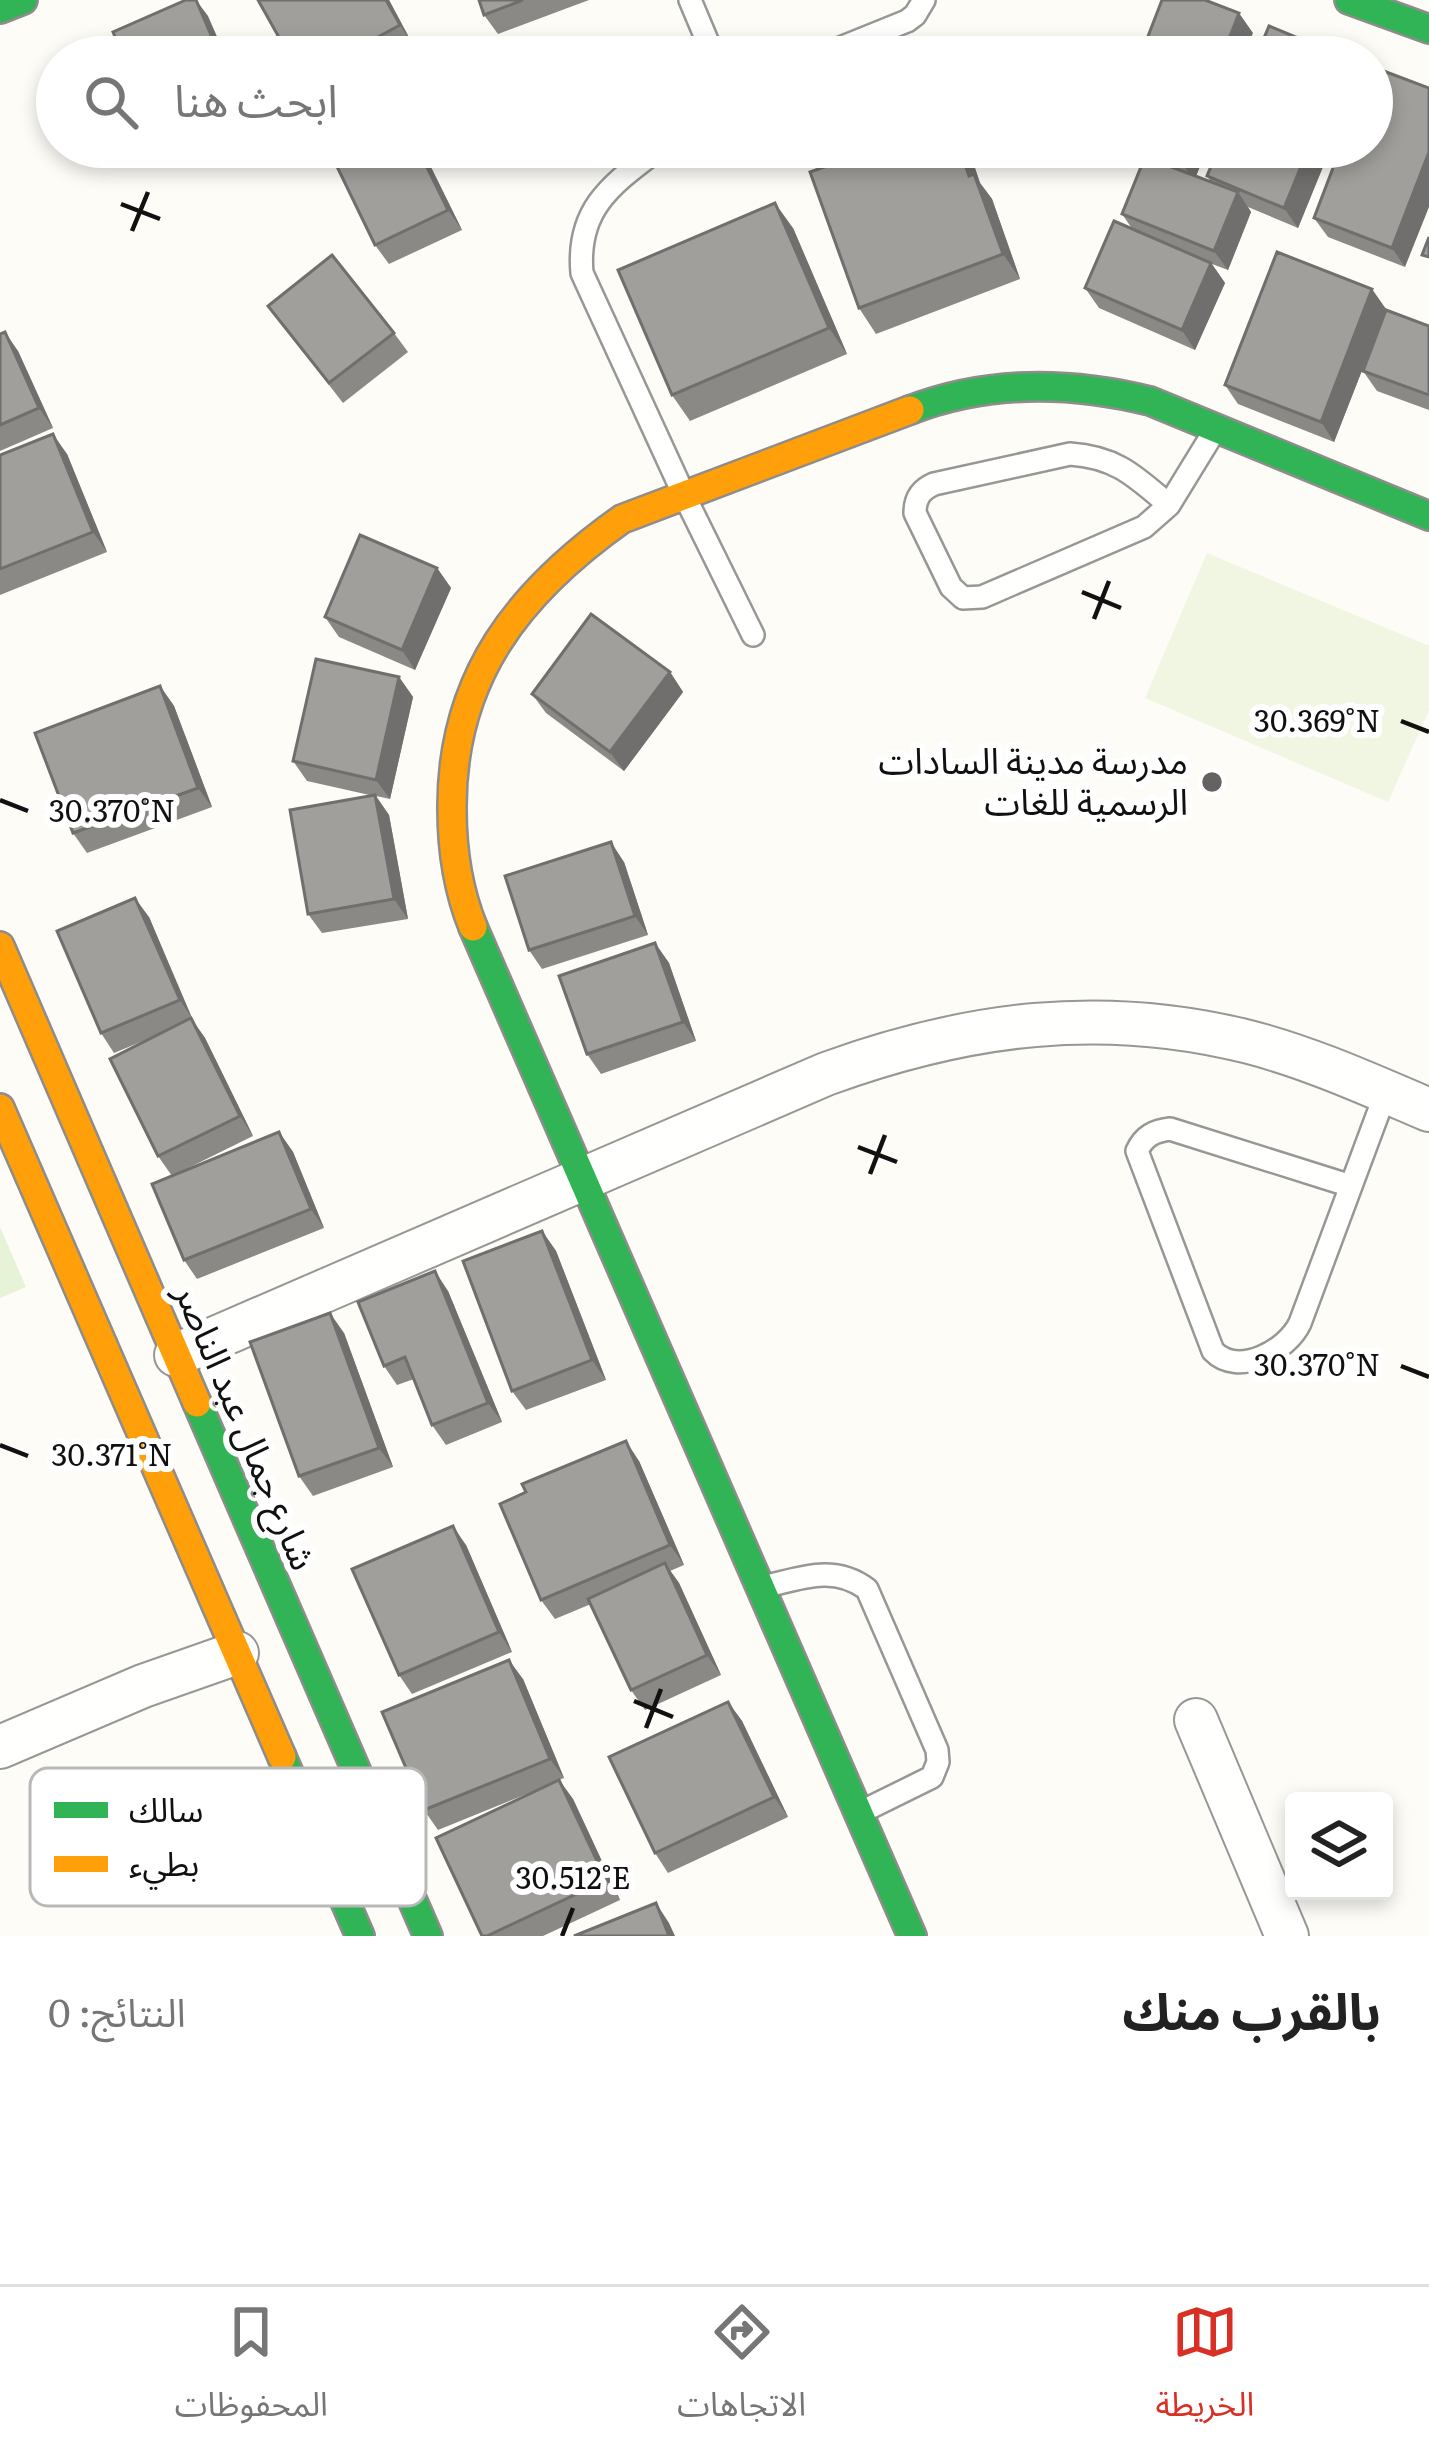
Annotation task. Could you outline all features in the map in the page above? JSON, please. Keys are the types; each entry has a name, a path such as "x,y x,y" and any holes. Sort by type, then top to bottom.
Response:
{"street":[{"path":"0,9 22,0"},
{"path":"1349,0 1429,29"},
{"path":"912,1936 468,914 452,833 451,791 466,710 481,671 525,599 586,542 622,519 938,399 1045,384 1115,392 1184,413 1429,516"},
{"name":"شارع جمال عبد الناصر","path":"0,946 355,1768"},
{"path":"176,1355 826,1074 961,1034 1031,1024 1140,1024 1194,1031 1300,1058 1429,1110"},
{"path":"0,1108 287,1768"},
{"path":"0,1747 143,1686 237,1653"},
{"path":"1196,1720 1287,1936"},
{"path":"347,1906 360,1936"},
{"name":"شارع جمال عبد الناصر","path":"415,1906 428,1936"}],"lane":[{"path":"690,0 705,36"},
{"path":"870,36 907,21 924,0"},
{"path":"636,168 604,194 586,224 582,273 753,635"},
{"path":"1169,505 1124,468 1091,455 1070,454 934,484 920,493 915,514 951,587 963,598 982,597 1144,527 1169,505 1216,430"},
{"path":"1351,1186 1170,1129 1148,1136 1137,1151 1210,1343 1219,1358 1234,1364 1276,1351 1295,1334 1351,1186 1386,1092"},
{"path":"760,1588 832,1573 867,1589 937,1750 938,1762 932,1777 859,1814"}],"green space":[{"path":"1207,553 1429,646 1429,710 1388,802 1145,698"},
{"path":"0,1227 26,1287 0,1298"}],"building":[{"path":"196,0 211,36 115,36 113,32"},
{"path":"258,0 386,0 400,25 380,36 278,36"},
{"path":"479,0 523,0 484,15"},
{"path":"1162,0 1205,0 1239,13 1230,36 1148,36"},
{"path":"1269,26 1293,36 1265,36"},
{"path":"1393,74 1429,88 1429,152 1392,248 1314,218 1333,168 1393,168"},
{"path":"338,168 427,168 448,210 375,245"},
{"path":"821,168 966,168 969,176 974,174 1003,254 859,308 810,172"},
{"path":"1141,168 1174,168 1238,192 1214,251 1122,214"},
{"path":"1210,168 1300,168 1284,208 1207,176"},
{"path":"775,203 829,328 672,395 618,270"},
{"path":"1114,221 1211,263 1182,330 1085,288"},
{"path":"1277,252 1372,289 1321,422 1225,385"},
{"path":"332,255 394,333 329,383 268,306"},
{"path":"1386,310 1429,326 1429,395 1363,371"},
{"path":"5,332 39,408 0,425 0,334"},
{"path":"53,434 93,532 0,569 0,455"},
{"path":"360,535 437,568 402,650 325,617"},
{"path":"591,614 670,672 610,752 532,694"},
{"path":"316,659 399,677 376,780 293,761"},
{"path":"160,686 198,788 73,833 35,733"},
{"path":"375,795 394,899 308,914 290,810"},
{"path":"611,842 635,916 529,950 505,876"},
{"path":"135,898 180,1000 101,1033 57,931"},
{"path":"655,943 683,1022 587,1054 559,976"},
{"path":"191,1018 240,1116 158,1156 110,1059"},
{"path":"279,1132 311,1209 184,1260 152,1184"},
{"path":"542,1231 592,1360 512,1391 463,1261"},
{"path":"435,1271 488,1403 432,1425 405,1357 384,1366 358,1302"},
{"path":"330,1313 379,1448 299,1476 250,1342"},
{"path":"626,1441 670,1545 541,1600 500,1504 526,1492 522,1484"},
{"path":"453,1526 499,1632 399,1675 352,1569"},
{"path":"665,1563 707,1655 631,1690 588,1599"},
{"path":"509,1660 550,1759 426,1809 426,1768 406,1768 382,1712"},
{"path":"728,1702 774,1797 655,1853 609,1757"},
{"path":"559,1780 606,1880 482,1936 436,1838"},
{"path":"656,1903 669,1936 574,1936"}],"traffic: fast":[{"path":"0,9 23,0"},
{"path":"1349,0 1429,29"},
{"path":"910,410 999,389 1059,387 1120,394 1150,401 1429,516"},
{"path":"473,927 912,1936"},
{"path":"197,1403 355,1768"},
{"path":"282,1757 287,1768"},
{"path":"347,1906 360,1936"},
{"path":"415,1906 428,1936"}],"traffic: slow":[{"path":"473,927 455,854 455,762 478,678 523,608 585,547 622,519 910,410"},
{"path":"0,946 197,1403"},
{"path":"0,1108 282,1757"}],"place":[{"name":"مدرسة مدينة السادات الرسمية للغات","path":"1212,782"}]}
